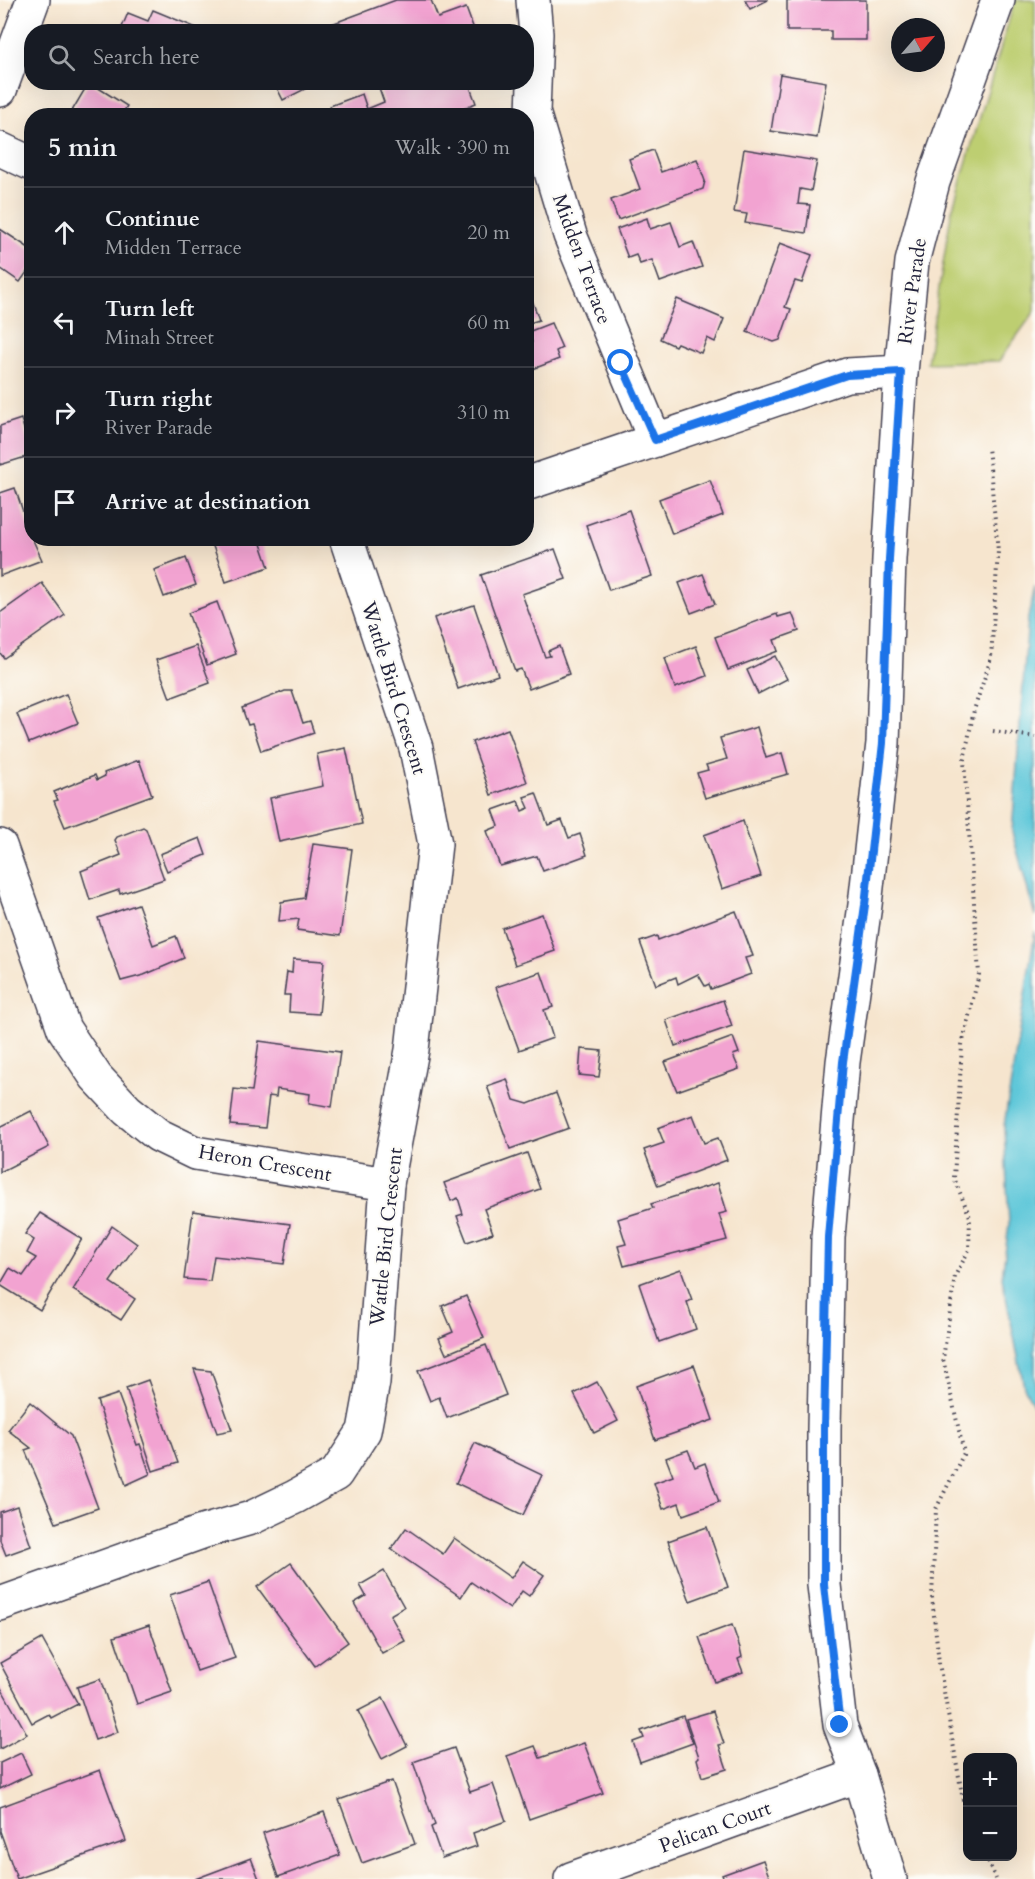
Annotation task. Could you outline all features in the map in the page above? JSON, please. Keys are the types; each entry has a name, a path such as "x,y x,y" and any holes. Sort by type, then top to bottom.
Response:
{"street":[{"path":"24,24 33,0"},
{"name":"Midden Terrace","path":"533,0 536,34 534,86"},
{"name":"River Parade","path":"890,1879 859,1775 840,1725 824,1585 828,1237 843,1062 865,905 883,743 889,559 901,372 912,262 933,182 998,0"},
{"path":"0,90 24,25"},
{"name":"Midden Terrace","path":"533,108 534,90"},
{"name":"Midden Terrace","path":"534,115 570,235 655,440"},
{"path":"0,149 24,160"},
{"path":"534,481 847,375 901,372"},
{"name":"Wattle Bird Crescent","path":"0,1604 202,1532 251,1518 336,1474 364,1431 373,1383 387,1184 412,1050 435,844 416,748 355,546"},
{"name":"Heron Crescent","path":"0,846 64,1029 96,1077 128,1110 158,1135 195,1153 387,1184"},
{"name":"Pelican Court","path":"571,1879 859,1775"}],"path":[{"path":"966,1807 963,1800 939,1663 932,1597 936,1509 964,1453 944,1359 955,1276 969,1250 970,1217 954,1178 962,1045 979,974 964,760 974,710 991,658 998,550 988,447"},
{"path":"993,731 1035,737"},
{"path":"988,1861 996,1879"}],"green space":[{"path":"1015,0 1035,0 1035,311 999,361 927,363 951,214"}],"water":[{"path":"1035,587 1035,916 1012,832 1028,618"},
{"path":"1035,931 1035,1408 1024,1387 1002,1277 1009,1224 1004,1126"}],"building":[{"path":"396,0 431,0 438,18 466,8 472,24 332,24"},
{"path":"745,0 768,0 750,9"},
{"path":"787,0 866,0 866,40 831,40 831,31 787,31"},
{"path":"153,10 187,24 123,24 128,13 148,21"},
{"path":"780,74 826,82 817,138 771,131"},
{"path":"84,90 102,90 127,106 126,108 74,108"},
{"path":"278,90 303,90 283,100"},
{"path":"380,90 471,90 476,103 463,108 369,108 384,102"},
{"path":"362,94 367,108 331,108 330,106"},
{"path":"744,149 817,161 811,191 800,189 798,204 810,205 806,233 745,223 747,214 734,212"},
{"path":"653,150 661,172 697,159 705,181 703,189 618,220 611,200 640,189 629,159"},
{"path":"647,218 650,229 671,222 680,247 693,242 702,267 660,282 652,260 640,264 636,255 628,258 617,229"},
{"path":"0,229 24,245 24,276 20,282 0,268"},
{"path":"780,243 812,255 802,283 795,281 785,307 791,309 780,340 774,342 747,332"},
{"path":"677,299 724,319 715,342 707,338 701,353 660,339"},
{"path":"534,306 539,320 534,322"},
{"path":"551,323 562,348 556,351 559,359 534,369 534,330"},
{"path":"21,419 24,429 24,458 0,465 0,426"},
{"path":"710,480 723,515 672,534 659,499"},
{"path":"15,488 24,514 24,546 36,546 42,560 0,576 0,493"},
{"path":"629,510 652,576 609,590 586,525"},
{"path":"213,546 262,546 269,567 226,582"},
{"path":"555,549 566,579 522,594 545,657 550,656 548,651 559,646 569,674 529,689 521,669 515,671 481,575"},
{"path":"186,558 196,585 164,597 154,570"},
{"path":"703,574 715,604 691,613 679,583"},
{"path":"42,583 65,615 4,658 0,653 0,613"},
{"path":"217,602 236,654 207,665 188,613"},
{"path":"474,605 498,675 458,689 434,618"},
{"path":"792,613 799,631 774,640 778,651 728,670 715,637 777,614 778,617"},
{"path":"196,646 210,683 170,698 156,660"},
{"path":"696,646 707,676 675,688 665,658"},
{"path":"775,656 787,679 758,694 747,670"},
{"path":"285,691 292,691 303,723 310,721 314,733 261,751 252,724 248,725 242,708"},
{"path":"66,694 78,723 29,743 17,714"},
{"path":"757,727 766,758 782,753 788,774 705,798 697,773 708,770 706,765 727,759 720,738"},
{"path":"508,729 527,782 491,795 472,742"},
{"path":"346,748 362,824 279,842 270,798 323,786 317,754"},
{"path":"139,760 152,795 65,827 54,801 58,800 54,792 95,775 97,780 105,776 104,773"},
{"path":"536,793 548,825 562,820 569,838 580,834 587,855 543,871 537,856 500,866 487,831 499,826 493,810 518,801 522,811 529,808 524,797"},
{"path":"743,821 761,876 722,889 704,835"},
{"path":"143,827 146,829 164,879 120,894 119,890 90,900 81,871 121,855 115,840 117,837"},
{"path":"200,838 206,855 167,871 160,854"},
{"path":"313,844 352,849 340,936 297,930 299,919 279,921 281,902 304,898"},
{"path":"138,904 153,945 176,936 184,958 144,975 121,981 98,918"},
{"path":"736,911 753,956 745,958 751,974 711,989 709,984 705,986 698,974 678,984 676,977 656,985 640,942 657,936 658,940"},
{"path":"542,914 555,951 515,965 502,928"},
{"path":"293,959 324,961 319,1014 289,1012 290,995 284,995 287,972 292,973"},
{"path":"541,972 553,1007 544,1010 553,1038 519,1050 496,987"},
{"path":"723,1000 732,1026 675,1046 666,1020"},
{"path":"733,1037 739,1053 733,1055 739,1069 677,1091 665,1062"},
{"path":"259,1041 340,1052 332,1107 309,1103 310,1094 277,1089 276,1097 269,1096 265,1128 230,1125 234,1089 252,1091"},
{"path":"581,1049 602,1051 599,1077 579,1075"},
{"path":"507,1079 514,1100 528,1104 556,1093 569,1128 510,1149 487,1086"},
{"path":"31,1111 49,1147 0,1172 0,1127"},
{"path":"693,1115 704,1143 718,1138 727,1160 658,1186 644,1150 664,1143 658,1128"},
{"path":"527,1153 540,1189 484,1209 493,1233 467,1242 457,1216 463,1214 458,1198 451,1201 444,1183"},
{"path":"718,1183 727,1212 719,1214 727,1240 624,1266 618,1246 626,1244 618,1219 653,1208 651,1204"},
{"path":"193,1211 290,1224 284,1264 214,1256 210,1281 184,1279"},
{"path":"40,1213 82,1239 40,1310 0,1285 10,1268 23,1276 36,1258 27,1253 34,1240 25,1234"},
{"path":"112,1226 137,1244 110,1282 135,1299 121,1320 73,1290"},
{"path":"681,1269 692,1300 687,1302 696,1329 659,1342 639,1284"},
{"path":"466,1296 484,1338 446,1354 439,1338 453,1332 442,1306"},
{"path":"486,1345 506,1395 447,1418 439,1397 430,1401 418,1371"},
{"path":"694,1365 713,1420 655,1440 636,1386"},
{"path":"194,1369 211,1371 232,1430 217,1433"},
{"path":"148,1380 178,1463 153,1471 126,1388"},
{"path":"597,1382 618,1421 594,1433 574,1394"},
{"path":"118,1394 137,1445 140,1444 150,1474 126,1485 97,1401"},
{"path":"30,1402 71,1436 98,1508 56,1523 25,1450 31,1448 8,1430"},
{"path":"475,1443 542,1475 523,1515 456,1483"},
{"path":"688,1450 695,1467 705,1463 719,1502 683,1515 679,1503 663,1509 654,1483 673,1476 666,1458"},
{"path":"17,1506 31,1546 6,1555 0,1540 0,1512"},
{"path":"707,1527 728,1587 690,1601 668,1541"},
{"path":"406,1528 443,1554 454,1538 511,1578 523,1561 544,1575 529,1596 522,1591 510,1609 471,1582 461,1597 391,1549"},
{"path":"291,1563 348,1642 315,1666 257,1587"},
{"path":"384,1571 404,1607 390,1615 405,1641 382,1653 354,1603 366,1596 360,1585"},
{"path":"208,1582 235,1658 197,1671 170,1595"},
{"path":"149,1625 172,1692 137,1704 114,1637"},
{"path":"732,1625 740,1648 742,1657 738,1659 743,1672 715,1682 699,1637"},
{"path":"42,1639 78,1704 51,1718 49,1714 32,1723 0,1663"},
{"path":"100,1679 118,1732 95,1740 77,1687"},
{"path":"0,1686 27,1734 0,1749"},
{"path":"383,1698 407,1746 382,1759 358,1711"},
{"path":"713,1711 724,1744 719,1745 727,1769 702,1777 697,1759 699,1757 686,1719"},
{"path":"683,1716 693,1743 640,1762 633,1742 644,1738 641,1731"},
{"path":"584,1743 603,1793 529,1819 507,1756 535,1746 540,1758"},
{"path":"454,1748 470,1792 493,1784 506,1821 473,1833 477,1846 442,1858 431,1827 435,1825 413,1762"},
{"path":"21,1753 31,1774 0,1789 0,1763"},
{"path":"100,1770 126,1841 17,1879 0,1831 0,1807"},
{"path":"392,1781 415,1844 362,1863 339,1800"},
{"path":"324,1812 340,1855 278,1877 263,1833"},
{"path":"251,1858 259,1879 195,1879"},
{"path":"763,1860 770,1879 724,1879 722,1875"}],"route":[{"path":"621,363 655,440 847,375 901,372 889,559 883,743 865,905 843,1062 828,1237 824,1585 840,1725"}]}
